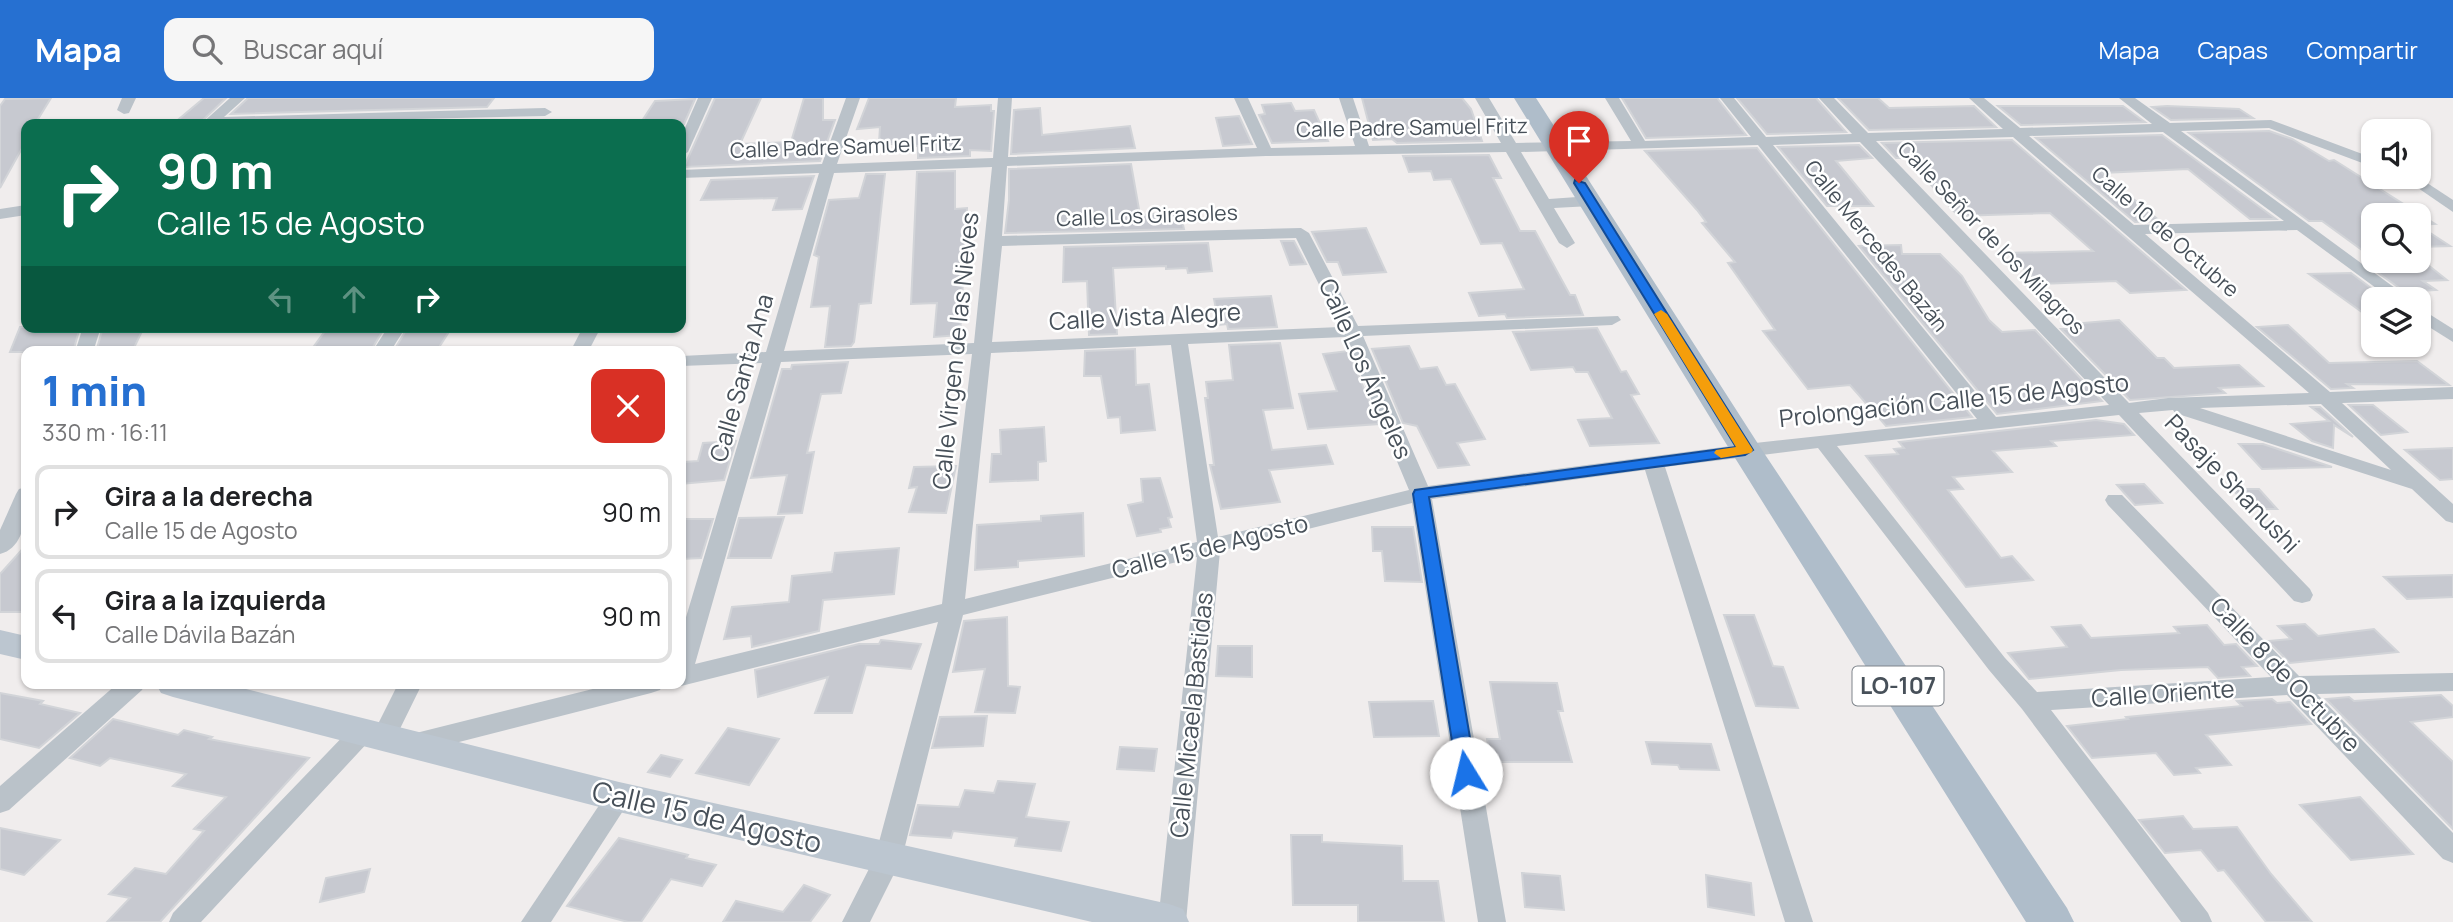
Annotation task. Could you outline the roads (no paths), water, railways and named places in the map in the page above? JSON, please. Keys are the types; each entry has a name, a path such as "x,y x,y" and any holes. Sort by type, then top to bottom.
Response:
{"main road":[{"name":"LO-107","path":"1525,98 1745,450 2051,922"}],"street":[{"path":"214,119 238,98"},
{"path":"539,119 554,98"},
{"path":"686,141 705,98"},
{"name":"Calle Santa Ana","path":"686,658 828,169 853,98"},
{"name":"Calle Virgen de las Nieves","path":"856,922 888,858 953,609 994,241 1005,98"},
{"path":"1241,98 1266,152"},
{"path":"1346,98 1363,149"},
{"path":"1482,98 1567,243"},
{"path":"1612,98 1641,145"},
{"name":"Calle Mercedes Bazán","path":"1727,98 1990,422"},
{"name":"Calle Señor de los Milagros","path":"1826,98 2124,409"},
{"name":"Calle 10 de Octubre","path":"1976,98 2326,398 2453,516"},
{"path":"2126,98 2386,287"},
{"path":"321,119 545,111"},
{"name":"Calle Padre Samuel Fritz","path":"686,174 1266,152 1641,145 2271,124 2361,158"},
{"path":"2427,189 2453,207"},
{"path":"1543,204 1591,201"},
{"path":"0,214 21,211"},
{"path":"2130,230 2301,225"},
{"name":"Calle Los Girasoles","path":"994,241 1301,233"},
{"name":"Calle Los Ángeles","path":"1301,233 1353,331 1421,494 1492,922"},
{"name":"Calle Vista Alegre","path":"686,361 1612,320"},
{"path":"2431,321 2453,337"},
{"name":"Calle Micaela Bastidas","path":"1170,922 1209,548 1180,341"},
{"name":"Prolongación Calle 15 de Agosto","path":"1745,450 2168,404 2453,393"},
{"name":"Prolongación Calle 15 de Agosto","path":"2168,404 2453,497"},
{"name":"Pasaje Shanushi","path":"2124,409 2302,595"},
{"path":"1824,441 1997,664 2031,702 2198,922"},
{"name":"Calle 15 de Agosto","path":"686,674 1421,494 1745,450"},
{"path":"1653,462 1799,922"},
{"name":"Calle 8 de Octubre","path":"2115,500 2453,851"},
{"path":"0,547 7,539 21,506"},
{"path":"0,642 21,647"},
{"name":"Calle Oriente","path":"2031,702 2295,685 2453,682"},
{"path":"0,802 127,689"},
{"name":"Calle 15 de Agosto","path":"192,689 619,797 1170,922"},
{"path":"183,922 385,739 408,689"},
{"name":"Calle 15 de Agosto","path":"385,739 627,689"},
{"path":"535,922 619,797"}]}
